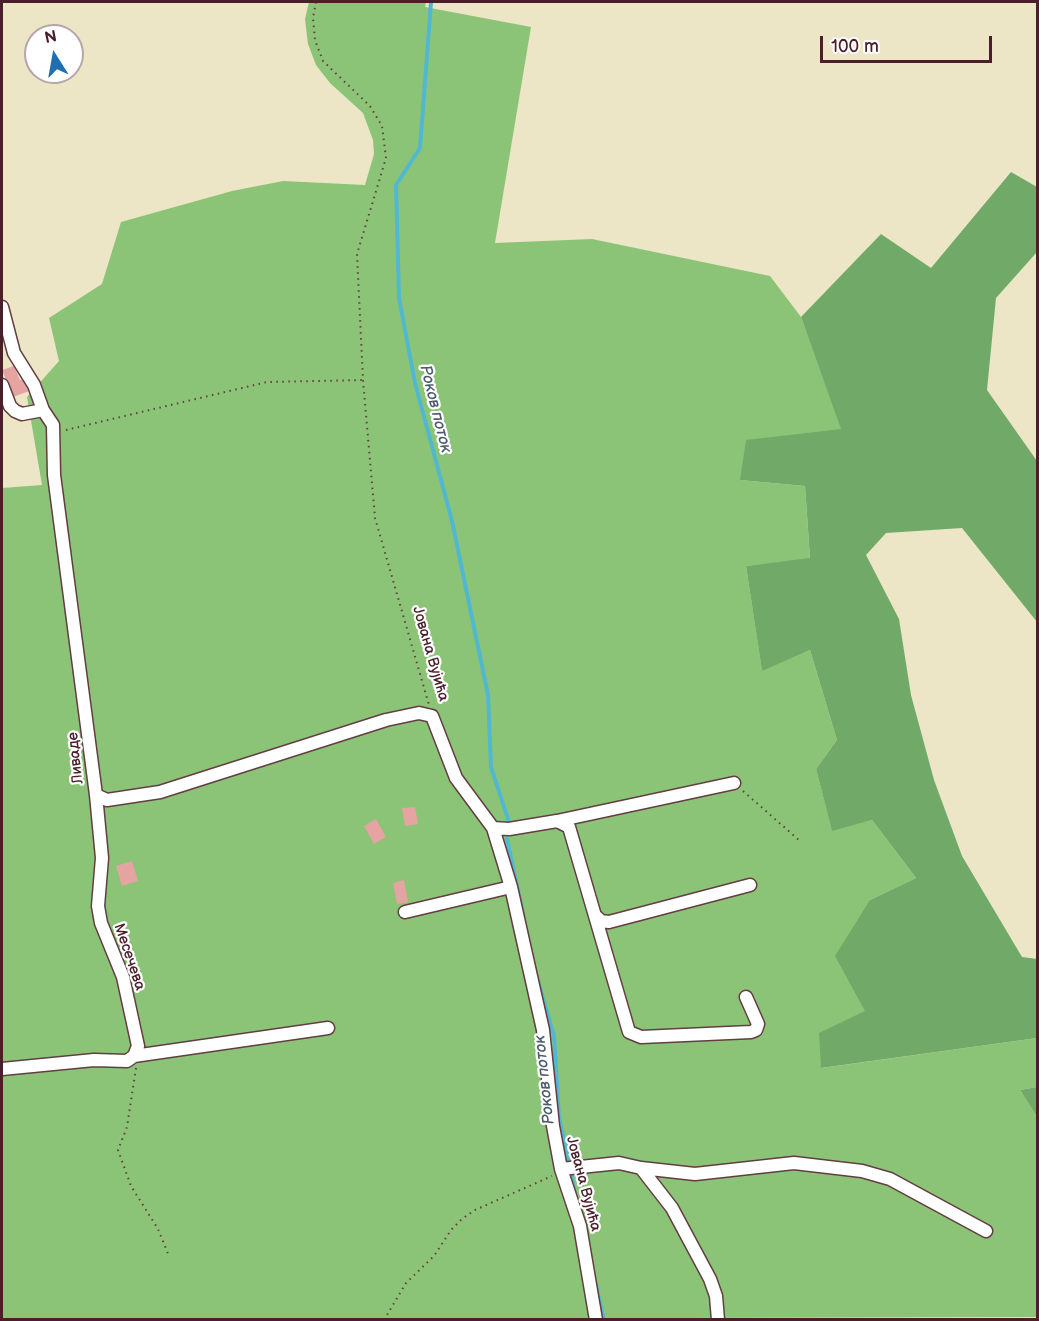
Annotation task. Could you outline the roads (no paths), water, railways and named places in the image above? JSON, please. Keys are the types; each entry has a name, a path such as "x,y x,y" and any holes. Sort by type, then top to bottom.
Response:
{"street":[{"name":"Ливаде","path":"2,307 14,353 34,386 43,410 53,425 54,475 96,795 107,800 160,792 406,715 419,713 432,716"},
{"path":"2,385 10,406 15,411 22,414 43,410"},
{"name":"Јована Вујића","path":"432,716 456,778 493,828 511,887 543,1030 553,1126 567,1168 580,1226 596,1320"},
{"path":"493,828 509,829 557,821 734,783"},
{"name":"Месечева","path":"96,795 102,858 98,906 100,923 123,977 138,1046 134,1056"},
{"path":"557,821 569,827 572,834 597,917 624,1025 635,1035 641,1037 751,1032 756,1030 758,1024 746,997"},
{"path":"597,917 601,921 609,922 750,885"},
{"path":"405,912 511,887"},
{"path":"2,1069 94,1060 127,1061 134,1056 328,1028"},
{"path":"567,1168 619,1163 695,1174 794,1163 862,1171 890,1179 986,1231"},
{"path":"641,1168 672,1209 710,1279 716,1296 718,1320"}],"waterway":[{"name":"Роков поток","path":"431,2 420,148 396,185 399,298 415,383 452,521 488,695 491,767 509,822"},
{"name":"Роков поток","path":"507,839 523,914"},
{"name":"Роков поток","path":"536,974 554,1036 559,1117 575,1193"},
{"name":"Роков поток","path":"596,1285 604,1320"}]}
